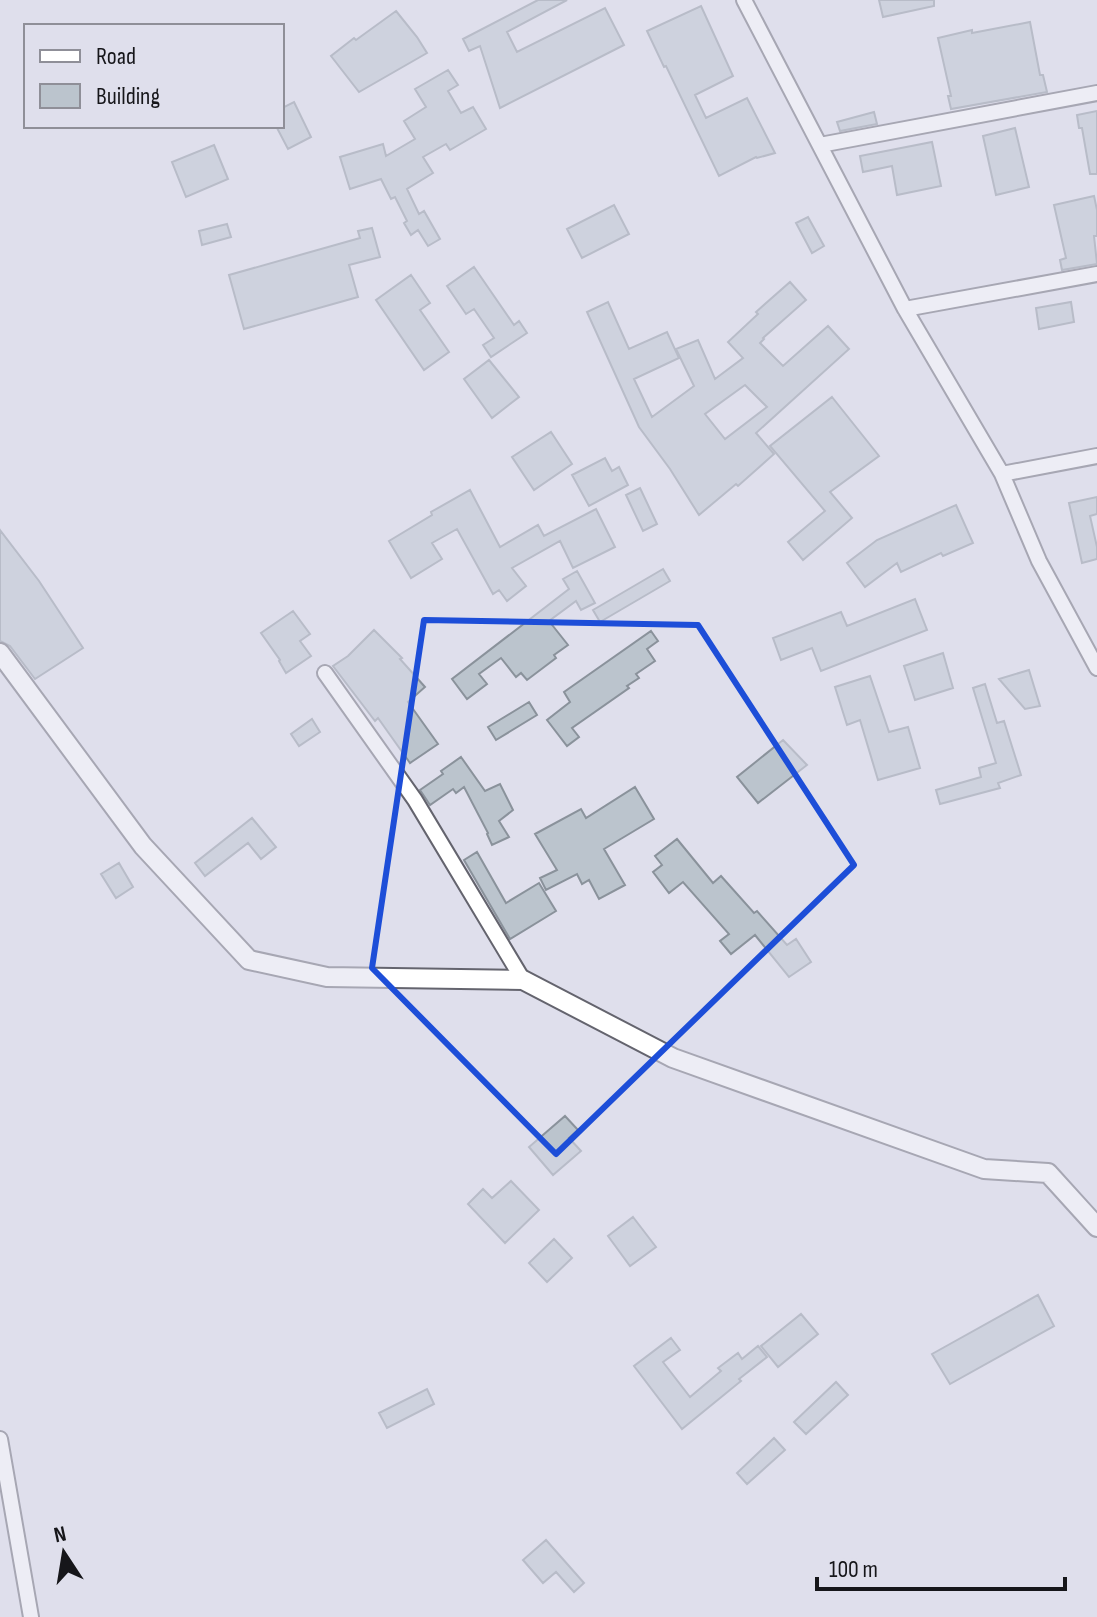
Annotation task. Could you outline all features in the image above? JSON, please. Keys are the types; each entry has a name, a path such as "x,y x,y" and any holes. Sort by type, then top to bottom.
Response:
{"street":[{"path":"744,0 905,309 1002,474 1039,561 1097,668"},
{"path":"820,145 1097,93"},
{"path":"905,309 1097,274"},
{"path":"1002,474 1097,456"},
{"path":"0,653 143,846 249,960 327,977 523,980 673,1058 984,1169 1048,1173 1097,1227"},
{"path":"325,673 415,800 523,980"},
{"path":"0,1439 31,1617"}],"highlighted area":[{"path":"424,620 698,625 854,865 556,1154 372,968"}],"building":[{"path":"538,0 567,0 507,32 517,52 605,8 624,45 500,108 480,46 469,51 463,39"},
{"path":"879,0 934,0 934,6 883,17"},
{"path":"701,6 733,76 695,95 706,118 747,98 775,153 756,157 719,176 647,31"},
{"path":"396,11 427,53 359,92 331,56"},
{"path":"1030,22 1040,75 1043,75 1047,92 951,109 938,38"},
{"path":"448,70 458,85 448,91 461,113 473,107 486,129 450,150 446,144 423,157 433,173 407,189 419,214 424,211 440,239 428,246 418,230 411,235 395,197 391,199 381,179 350,189 340,157 383,144 386,156 415,139 404,121 426,107 415,89"},
{"path":"294,102 311,137 288,149 277,128 284,128 284,107"},
{"path":"1097,111 1097,174 1090,174 1077,115"},
{"path":"874,112 877,124 840,131 837,122"},
{"path":"1015,128 1029,187 996,195 983,136"},
{"path":"932,142 941,186 897,195 892,166 863,172 860,156"},
{"path":"214,145 228,179 186,197 172,162"},
{"path":"1094,196 1097,264 1062,270 1060,260 1066,258 1054,205"},
{"path":"614,205 629,234 582,258 567,229"},
{"path":"808,217 824,246 812,253 796,223"},
{"path":"227,224 231,237 202,245 199,231"},
{"path":"372,228 380,257 349,265 358,297 244,329 229,275 360,238 358,231"},
{"path":"474,267 514,325 519,321 527,333 491,357 483,345 494,338 474,309 466,314 447,286"},
{"path":"411,275 430,303 420,310 449,352 424,370 376,300"},
{"path":"790,282 806,300 760,343 783,366 828,326 849,349 756,433 774,454 699,515 639,427 587,312 608,302 629,349 667,332 679,358 634,379 652,417 694,386 676,349 698,340 715,379 743,358 728,342 758,314 756,312","holes":["745,385 767,407 725,439 705,414"]},
{"path":"1071,302 1074,322 1039,329 1036,308"},
{"path":"489,360 519,397 492,418 464,379"},
{"path":"832,397 879,456 830,492 852,518 803,560 788,542 825,511 770,446"},
{"path":"551,432 572,464 534,490 512,457"},
{"path":"605,458 612,471 619,467 628,485 589,506 572,475"},
{"path":"640,488 657,524 643,531 626,495"},
{"path":"470,490 500,547 538,525 544,536 596,509 615,547 573,568 560,541 512,568 526,586 507,601 499,590 493,594 457,529 432,543 442,559 411,578 389,541"},
{"path":"1097,497 1097,514 1090,516 1097,559 1082,563 1069,503"},
{"path":"956,505 973,543 943,556 941,553 901,572 897,563 865,587 847,563 877,540"},
{"path":"0,530 39,581 83,648 35,679 10,646 0,641"},
{"path":"663,569 670,581 600,622 593,610"},
{"path":"577,571 595,603 581,610 576,601 549,621 568,645 527,680 521,673 516,677 501,658 479,674 487,684 467,699 452,679 569,589 563,579"},
{"path":"915,599 927,630 821,671 812,648 781,660 773,638 841,612 847,626"},
{"path":"293,611 310,634 300,641 311,656 286,673 261,633"},
{"path":"374,630 425,687 408,702 438,744 410,763 378,718 375,721 333,666"},
{"path":"651,631 658,641 647,649 655,661 636,674 639,678 627,686 629,688 572,728 579,737 567,746 547,720 570,702 564,692"},
{"path":"943,653 953,688 915,700 904,666"},
{"path":"1029,670 1040,706 1025,709 999,679"},
{"path":"870,676 889,732 908,727 920,768 878,780 860,720 847,725 835,687"},
{"path":"985,684 997,723 1004,721 1021,775 998,783 1000,788 940,804 936,790 981,777 979,768 996,763 973,688"},
{"path":"529,702 537,715 496,740 488,727"},
{"path":"312,719 320,732 299,746 291,734"},
{"path":"783,740 807,765 758,803 737,777"},
{"path":"461,757 485,791 500,784 513,810 499,821 509,837 492,845 464,787 456,793 453,789 430,805 420,790"},
{"path":"635,787 654,819 604,849 625,885 599,899 589,880 582,884 577,874 546,890 540,878 557,870 535,834 581,809 586,818"},
{"path":"252,818 276,847 261,859 248,843 205,876 195,863"},
{"path":"677,839 713,883 721,876 787,945 796,939 811,962 789,977 755,935 731,954 720,941 729,934 683,882 669,893 653,872 662,865 655,856"},
{"path":"477,852 506,903 539,883 556,911 510,939 464,860"},
{"path":"119,863 133,887 116,898 101,874"},
{"path":"565,1116 578,1130 569,1138 581,1151 553,1175 529,1147"},
{"path":"511,1181 539,1210 505,1243 468,1204 483,1189 492,1198"},
{"path":"633,1217 656,1247 630,1266 608,1236"},
{"path":"554,1239 572,1258 547,1282 529,1263"},
{"path":"1038,1295 1054,1326 950,1384 932,1354"},
{"path":"801,1314 818,1334 778,1367 761,1346"},
{"path":"671,1338 680,1350 663,1362 690,1397 721,1371 718,1368 738,1353 742,1359 758,1346 767,1357 682,1429 634,1366"},
{"path":"836,1382 848,1395 806,1434 794,1422"},
{"path":"427,1389 434,1404 387,1428 379,1413"},
{"path":"774,1438 785,1450 747,1484 737,1473"},
{"path":"546,1540 584,1583 574,1592 556,1572 543,1583 523,1560"}]}
